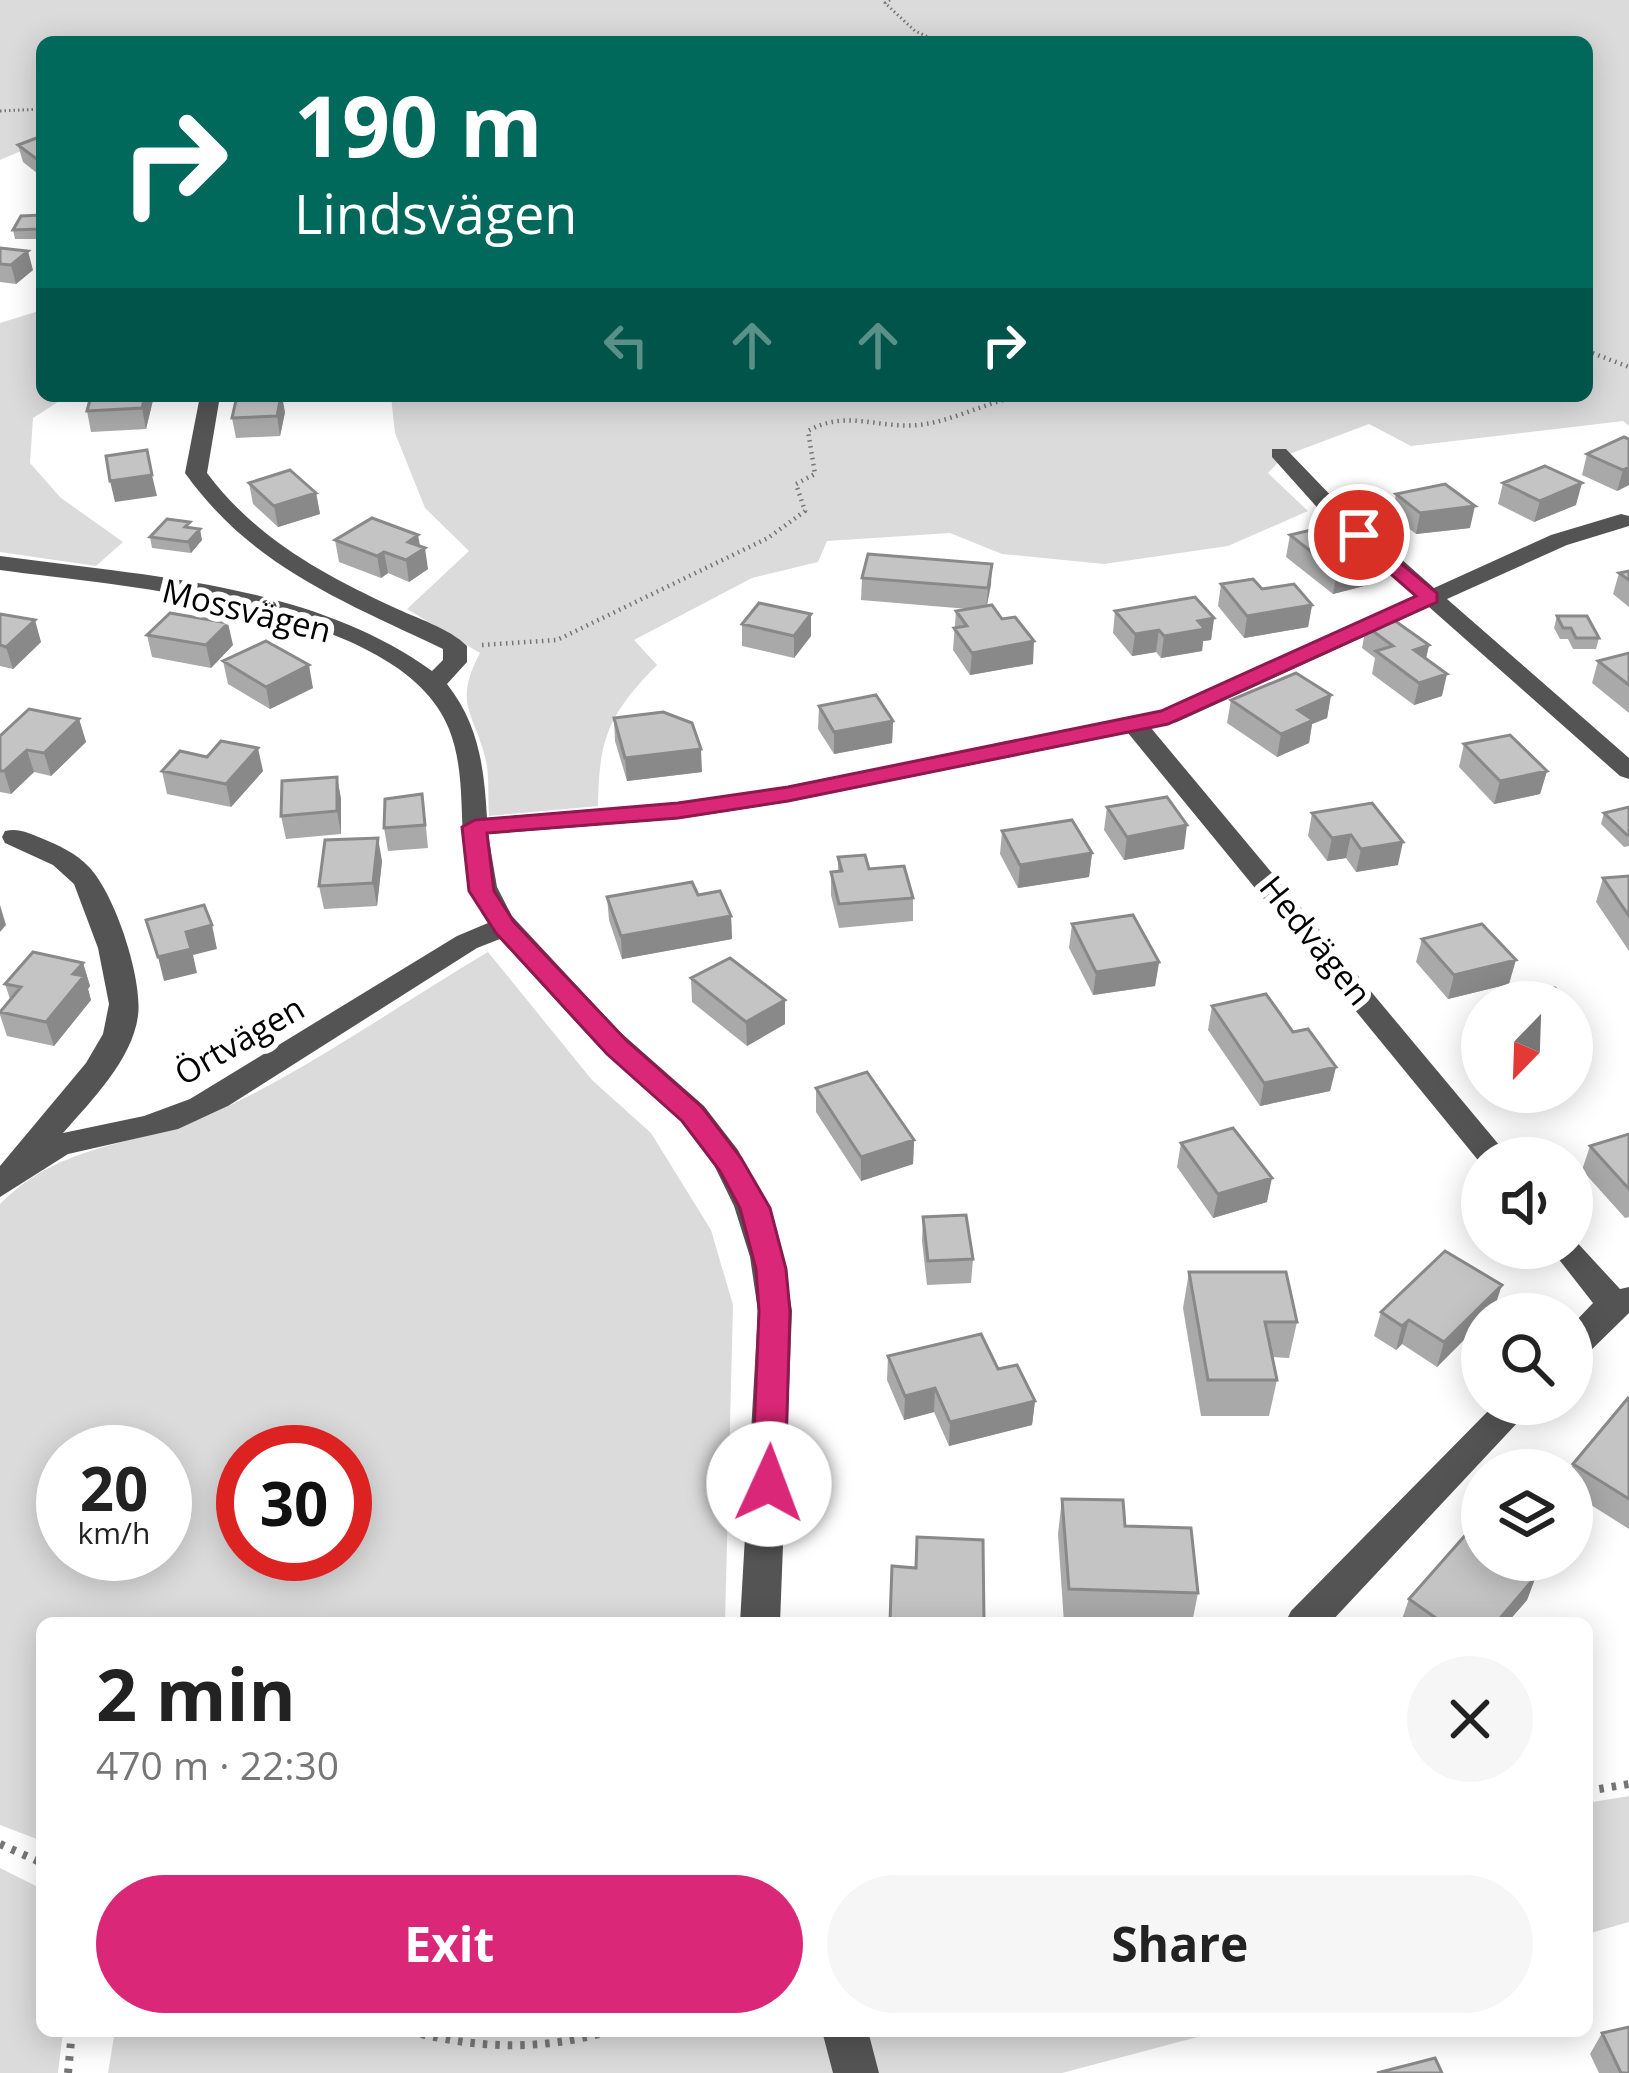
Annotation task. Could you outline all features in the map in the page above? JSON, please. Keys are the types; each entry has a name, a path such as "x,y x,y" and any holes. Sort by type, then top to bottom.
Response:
{"street":[{"path":"209,402 196,473 225,512 259,542 317,580 455,646 455,662 433,684"},
{"path":"1280,453 1331,509 1629,771"},
{"path":"475,827 678,811 788,794 1168,717 1559,540 1621,521"},
{"name":"Mossvägen","path":"0,563 276,610 380,650 433,684 471,755 481,891 505,927 617,1047 692,1114 731,1165 755,1208 771,1269 775,1311 760,1617"},
{"name":"Hedvägen","path":"1135,725 1477,1137"},
{"path":"7,1177 111,1046 123,1017 122,983 86,882 64,861 15,838"},
{"name":"Örtvägen","path":"7,1177 76,1137 163,1123 212,1104 467,942 505,927"},
{"path":"1588,1269 1621,1302 1593,1328"},
{"path":"1311,1617 1497,1425"},
{"path":"847,2037 856,2073"}],"path":[{"path":"890,0 885,3 925,36"},
{"path":"0,111 36,109"},
{"path":"1593,353 1629,367"},
{"path":"455,646 557,640 768,538 805,511 796,484 815,474 808,431 823,421 844,416 917,425 998,402"},
{"path":"1593,1790 1629,1784"},
{"path":"0,1844 36,1860"},
{"path":"68,2073 71,2037"},
{"path":"441,2037 509,2050 571,2044 592,2037"}],"shaded area":[{"path":"0,0 1629,0 1629,426 1623,421 1411,446 1369,424 1284,456 1268,473 1308,511 1228,546 1104,564 1002,554 950,533 827,541 818,562 752,578 634,640 657,665 627,699 610,729 601,762 598,806 489,816 487,766 467,699 480,653 407,609 469,551 425,508 395,433 392,402 1593,402 1593,36 36,36 36,145 0,160"},
{"path":"36,312 36,402 58,402 33,418 30,463 61,498 123,542 96,566 0,552 0,323"},
{"path":"488,952 592,1080 651,1133 711,1230 733,1305 725,1617 36,1617 36,1839 0,1825 0,1204 24,1183 74,1157 181,1126 245,1098"},
{"path":"1629,1796 1629,1922 1593,1932 1593,1802"},
{"path":"0,1868 36,1886 36,2037 62,2037 58,2073 0,2073"},
{"path":"114,2037 1197,2037 1062,2073 108,2073"}],"building":[{"path":"36,138 36,158 18,145"},
{"path":"36,215 36,229 13,230 21,216"},
{"path":"0,248 28,251 11,265 0,264"},
{"path":"89,402 144,402 142,408 87,411"},
{"path":"236,402 280,402 277,416 232,418"},
{"path":"1629,439 1629,467 1623,470 1587,454"},
{"path":"147,450 152,475 110,481 106,456"},
{"path":"1545,466 1582,483 1540,501 1503,483"},
{"path":"290,470 316,493 274,506 249,483"},
{"path":"1445,484 1475,506 1420,513 1396,494"},
{"path":"372,518 418,535 408,542 425,548 406,560 384,552 377,556 335,540"},
{"path":"167,519 190,522 185,527 200,529 188,542 150,537"},
{"path":"1336,524 1354,537 1342,540 1372,563 1337,572 1290,535"},
{"path":"868,554 992,564 988,588 862,578"},
{"path":"1253,579 1262,589 1294,584 1312,605 1247,616 1221,584"},
{"path":"1195,597 1214,618 1198,621 1205,629 1164,636 1159,630 1135,634 1115,611"},
{"path":"759,603 811,614 794,636 742,624"},
{"path":"992,605 1002,619 1015,617 1034,641 972,653 954,628 967,626 956,611"},
{"path":"170,613 228,623 206,645 147,635"},
{"path":"0,614 35,620 6,647 0,645"},
{"path":"1557,616 1587,616 1599,638 1576,638"},
{"path":"1391,618 1429,645 1414,650 1447,674 1419,683 1376,651 1393,646 1366,626"},
{"path":"266,641 309,665 266,687 223,661"},
{"path":"1629,653 1629,685 1598,661"},
{"path":"1296,673 1331,695 1298,710 1313,720 1281,734 1231,700"},
{"path":"876,695 893,721 834,732 819,706"},
{"path":"29,709 79,719 44,753 27,750 0,771 0,736"},
{"path":"663,712 692,723 701,749 625,758 614,718"},
{"path":"1510,735 1547,771 1500,781 1464,744"},
{"path":"221,741 258,748 226,784 162,771 180,751 207,757"},
{"path":"337,777 337,811 281,816 282,781"},
{"path":"422,794 425,825 384,828 385,799"},
{"path":"1167,797 1187,825 1127,837 1107,807"},
{"path":"1372,803 1403,842 1361,849 1351,835 1332,838 1312,813"},
{"path":"1629,807 1629,835 1627,835 1604,813"},
{"path":"1072,820 1092,853 1020,865 1002,831"},
{"path":"378,838 373,883 319,886 325,840"},
{"path":"865,855 869,869 904,866 913,898 839,904 831,872 842,871 838,857"},
{"path":"1629,876 1629,916 1603,878"},
{"path":"692,882 698,895 720,891 731,916 621,936 607,897"},
{"path":"204,905 212,925 186,932 191,949 158,957 146,920"},
{"path":"1133,915 1159,962 1096,972 1072,924"},
{"path":"1482,924 1516,960 1454,975 1422,939"},
{"path":"33,952 83,963 73,974 84,976 46,1022 0,1012 21,987 5,984"},
{"path":"730,958 785,1000 746,1022 691,978"},
{"path":"1266,994 1293,1032 1308,1029 1336,1067 1264,1083 1212,1006"},
{"path":"867,1072 914,1140 861,1157 816,1088"},
{"path":"1233,1128 1272,1178 1218,1194 1181,1143"},
{"path":"1629,1134 1629,1189 1593,1149 1593,1145"},
{"path":"966,1215 973,1259 928,1261 923,1217"},
{"path":"1445,1251 1461,1261 1461,1269 1475,1269 1502,1285 1494,1293 1461,1293 1461,1325 1444,1342 1409,1320 1402,1326 1381,1312"},
{"path":"1189,1272 1286,1272 1297,1322 1265,1322 1277,1380 1208,1380"},
{"path":"981,1334 998,1369 1017,1365 1035,1401 950,1422 935,1388 905,1396 888,1356"},
{"path":"1628,1398 1629,1499 1593,1476 1593,1449 1586,1449"},
{"path":"1062,1499 1123,1500 1125,1526 1191,1528 1198,1593 1069,1589"},
{"path":"917,1537 983,1540 984,1617 890,1617 892,1566 916,1568"},
{"path":"1461,1540 1461,1581 1532,1581 1501,1617 1434,1617 1409,1599"},
{"path":"1629,2027 1629,2073 1621,2073 1602,2033"},
{"path":"1435,2058 1442,2073 1377,2073"}],"route":[{"path":"769,1484 775,1311 771,1269 755,1208 731,1165 692,1114 617,1047 505,927 481,891 475,827 678,811 788,794 1168,717 1430,598 1359,535"}]}
